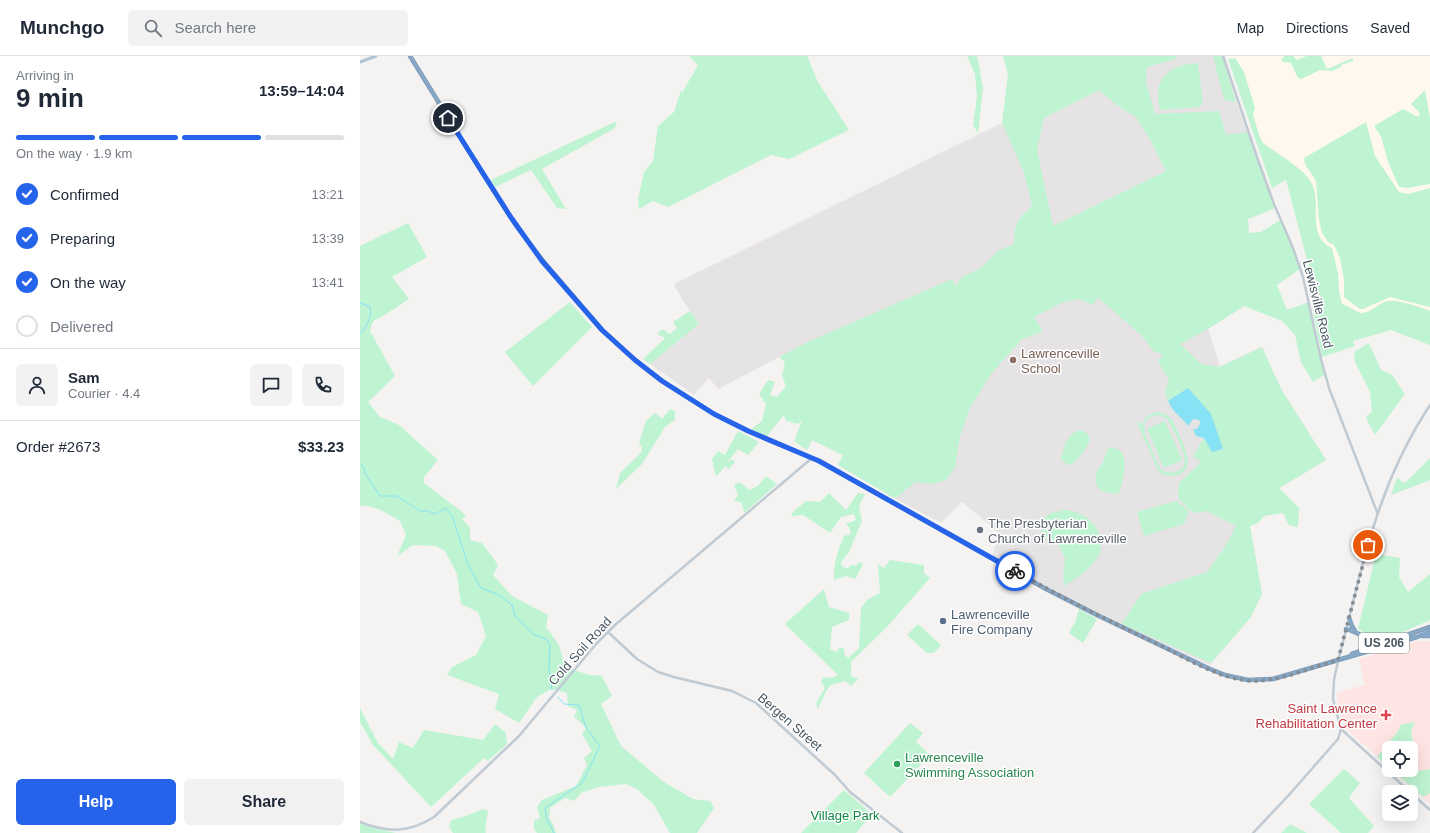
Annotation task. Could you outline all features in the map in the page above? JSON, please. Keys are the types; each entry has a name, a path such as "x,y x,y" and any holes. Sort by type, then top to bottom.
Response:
{"highway":[{"name":"US 206","path":"410,56 483,174 542,261 602,330 635,360 662,381 705,410 748,431 812,458 1046,589 1210,670 1225,675 1248,680 1268,680 1417,635"},
{"path":"1349,618 1356,632"},
{"path":"1417,635 1430,627"},
{"path":"1346,629 1356,632 1367,640 1384,642"},
{"name":"US 206","path":"1338,660 1384,642 1430,632"},
{"path":"1417,635 1430,636"}],"main road":[{"path":"360,62 376,56"}],"street":[{"name":"Lewisville Road","path":"1223,56 1260,167 1304,277 1321,358 1329,388 1377,512"},
{"path":"1252,833 1340,736 1341,728 1333,692 1338,660 1377,512 1401,455 1430,405"},
{"name":"Cold Soil Road","path":"360,822 377,829 395,832 420,826 434,817 508,748 528,727 596,644 608,632 626,615 812,458"},
{"name":"Bergen Street","path":"608,632 637,659 658,672 732,691 756,703 834,775 847,789 902,833"},
{"path":"1341,728 1402,785"},
{"path":"1418,800 1430,810"},
{"path":"404,833 408,830"}],"shaded area":[{"name":"Lawrenceville School","path":"1082,56 1222,56 1236,102 1275,208 1248,219 1249,233 1261,232 1281,220 1244,306 1208,329 1220,366 1262,347 1281,389 1326,460 1279,488 1299,508 1298,527 1289,525 1283,513 1264,516 1258,523 1250,526 1262,594 1251,617 1210,665 1067,598 992,556 1000,533 962,502 941,523 894,498 838,465 843,455 812,440 807,450 794,441 803,420 808,342 718,389 709,378 694,395 650,364 699,324 683,301 674,284 1002,123 1043,85"},
{"path":"1227,56 1430,56 1430,345 1391,330 1353,341 1355,346 1322,357 1313,311 1324,301 1315,290 1286,180 1272,188"},
{"name":"Saint Lawrence Rehabilitation Center","path":"1417,641 1430,641 1430,804 1418,793 1418,785 1409,785 1400,777 1418,777 1418,741 1382,741 1382,761 1345,727 1338,703 1337,692 1365,685 1359,659"}],"green space":[{"path":"689,56 807,56 818,82 849,130 789,159 771,155 668,207 653,201 639,209 638,199 644,172 653,161 658,126 674,112 681,90 682,93 698,65"},
{"path":"967,56 976,56 978,60 983,88 978,133 973,125 977,97 975,74"},
{"path":"1003,56 1175,56 1176,59 1147,67 1146,82 1155,114 1219,111 1226,135 1247,132 1275,208 1248,219 1249,233 1261,232 1281,220 1300,269 1277,285 1287,310 1309,302 1324,375 1313,382 1301,362 1295,335 1282,321 1244,306 1208,329 1180,344 1201,364 1220,367 1262,347 1281,389 1326,460 1279,488 1299,508 1298,527 1289,525 1283,513 1264,516 1258,523 1250,526 1262,594 1251,617 1211,663 1122,624 1141,594 1207,572 1226,545 1236,526 1207,511 1197,513 1190,510 1178,498 1179,483 1201,462 1193,456 1204,438 1212,452 1223,449 1188,388 1168,401 1165,392 1169,380 1158,362 1163,355 1154,352 1143,337 1098,297 1093,305 1079,299 1063,302 1034,317 1043,331 1021,340 991,374 970,408 960,436 955,467 946,480 932,484 915,482 900,495 894,498 838,465 843,455 812,440 807,450 794,441 802,421 798,424 786,421 784,415 767,436 751,429 762,421 766,404 759,394 768,380 775,382 770,395 777,397 786,386 782,376 785,362 779,357 808,342 952,279 956,286 961,278 981,268 998,251 1014,244 1015,227 1022,215 1032,206 1024,172 1002,123 1008,74","holes":["1099,90 1118,106 1136,117 1151,141 1166,171 1053,226 1037,150 1044,118"]},
{"path":"1213,56 1222,56 1236,102 1224,100"},
{"path":"1283,56 1294,56 1296,60 1307,56 1321,56 1327,69 1353,58 1353,61 1341,65 1341,67 1332,71 1320,70 1301,79 1298,78 1291,63 1283,62 1281,59 1284,58"},
{"path":"1235,58 1244,72 1255,108 1253,114 1263,143 1288,160 1311,182 1316,199 1316,218 1319,235 1324,242 1332,248 1338,273 1339,291 1342,304 1362,313 1365,313 1387,301 1396,301 1421,307 1430,311 1430,345 1391,330 1353,341 1355,346 1322,357 1313,311 1324,301 1315,290 1286,180 1272,188 1228,59"},
{"path":"1198,63 1203,102 1199,107 1160,110 1158,91 1163,78 1167,73 1178,67"},
{"path":"1425,90 1430,118 1430,184 1408,188 1399,187 1388,162 1381,136 1374,126 1403,109 1418,117 1420,113 1411,104"},
{"path":"617,121 615,128 542,169 566,209 557,208 531,170 495,187 491,180"},
{"path":"1366,122 1375,156 1399,192 1408,194 1430,188 1430,307 1390,297 1360,309 1344,297 1344,280 1340,258 1334,245 1328,242 1322,233 1319,220 1316,181 1305,164 1304,158"},
{"path":"408,223 427,257 392,277 409,299 373,321 370,331 395,376 368,402 380,417 399,425 438,460 424,477 424,483 466,515 462,519 470,528 470,540 482,543 498,565 493,575 512,596 548,615 546,627 559,645 565,667 589,675 602,676 612,696 601,704 621,746 664,782 693,799 710,801 714,808 697,833 670,833 654,805 637,789 626,784 599,787 581,793 574,801 565,798 550,808 549,818 556,833 537,833 534,829 534,821 540,818 537,807 542,800 576,786 587,765 584,758 592,751 582,734 586,728 574,716 577,710 568,706 567,693 551,689 537,697 519,723 495,709 499,694 447,675 452,667 476,655 486,636 478,612 461,604 457,574 445,551 436,546 413,545 397,556 406,535 400,521 376,508 360,506 360,246"},
{"path":"570,302 592,327 533,386 505,352"},
{"path":"690,311 699,324 650,364 643,359 665,338 657,334 662,329 670,334 677,328 673,322"},
{"path":"1369,343 1381,370 1392,375 1405,394 1375,435 1366,418 1372,411 1370,392 1355,362 1354,352"},
{"path":"670,409 675,411 675,420 665,427 642,464 616,489 620,473 641,453 642,447 639,443 646,421 655,413 662,419"},
{"path":"1159,412 1165,414 1172,420 1186,452 1188,461 1187,466 1185,470 1177,475 1173,476 1159,472 1137,423 1139,422 1142,426 1150,414","holes":["1158,415 1166,418 1171,425 1185,460 1183,468 1176,472 1165,472 1161,470 1145,434 1144,429 1147,420"]},
{"path":"1165,421 1182,460 1164,468 1147,429"},
{"path":"1080,430 1088,435 1089,442 1085,450 1076,461 1070,465 1061,459 1063,450 1069,437"},
{"path":"738,431 759,442 748,455 738,449 726,464 732,459 735,462 729,469 725,466 716,477 712,459 718,451 725,455"},
{"path":"1109,448 1116,449 1121,452 1125,464 1120,492 1116,494 1101,490 1098,488 1096,482 1096,473"},
{"path":"1430,458 1430,480 1391,495 1397,478 1405,483"},
{"path":"766,476 777,484 744,513 742,503 734,500 738,495 734,484 741,483 749,490 758,486"},
{"path":"829,493 846,510 858,493 865,494 859,506 862,521 849,552 841,562 842,566 847,569 851,565 856,566 859,562 863,564 855,579 846,576 834,580 836,557 844,536 851,534 849,527 846,524 856,520 854,514 841,517 830,533 803,515 791,516 794,511 806,501 820,502"},
{"path":"1176,501 1189,511 1184,524 1144,536 1137,512"},
{"path":"1063,510 1076,512 1088,518 1099,533 1101,546 1100,553 1089,568 1080,576 1064,586 1063,577 1065,558 1057,542 1049,540 1041,530 1045,518 1054,512"},
{"path":"1376,554 1400,558 1399,577 1408,592 1430,574 1430,620 1394,636 1375,639 1358,629"},
{"path":"890,560 924,565 924,573 930,578 887,627 851,662 851,676 858,679 851,686 845,681 831,685 826,691 818,709 816,703 825,688 821,682 823,677 831,678 838,675 785,624 824,589 829,607 849,613 849,620 832,627 830,649 837,652 839,648 844,648 844,654 848,658 859,648 861,608 867,600 880,593 878,564 884,568"},
{"path":"1079,609 1097,619 1083,643 1069,633 1076,620"},
{"path":"918,624 941,645 934,653 927,653 907,635"},
{"path":"360,708 378,743 393,759 399,742 413,748 424,730 483,740 495,724 506,733 507,744 488,761 484,758 431,807 373,745 360,722"},
{"path":"1415,722 1411,731 1413,741 1390,741 1399,730 1400,725"},
{"name":"Lawrenceville Swimming Association","path":"910,723 923,733 916,742 930,755 890,797 864,773"},
{"path":"1382,751 1382,762 1377,757"},
{"path":"1344,769 1360,783 1349,798 1374,826 1368,833 1341,833 1309,804"},
{"path":"1430,769 1430,793 1423,797 1418,793 1418,785 1409,785 1400,777 1418,777 1418,771"},
{"name":"Village Park","path":"844,790 872,814 856,833 801,833"},
{"path":"483,809 488,811 486,833 453,833 449,827 451,820"},
{"path":"360,822 377,829 396,833 360,833"},
{"path":"1290,824 1307,833 1281,833"}],"water":[{"path":"1188,388 1211,414 1223,449 1212,452 1204,438 1196,436 1193,429 1197,429 1200,421 1196,419 1192,420 1189,426 1173,410 1168,401"}],"waterway":[{"path":"360,303 370,307 370,317 367,325 360,334"},
{"path":"360,463 380,496 397,496 420,511 428,511 435,514 446,508 453,518 468,565 481,588 499,595 512,605 515,616 533,634 546,639 550,644 549,668 552,690"},
{"path":"554,833 547,819 545,808 582,783 600,746 586,728 579,705 564,704 558,697"}],"way so far":[{"path":"1015,571 1098,616 1210,670 1233,678 1256,681 1268,680 1288,675 1338,660 1368,545"}],"place":[{"name":"Lawrenceville School","path":"1013,360"},
{"name":"The Presbyterian Church of Lawrenceville","path":"980,530"},
{"name":"Lawrenceville Fire Company","path":"943,621"},
{"name":"Saint Lawrence Rehabilitation Center","path":"1386,715"},
{"name":"Lawrenceville Swimming Association","path":"897,764"}],"route":[{"path":"448,118 510,216 542,261 602,330 635,360 662,381 705,410 748,431 819,461 1015,571"}]}
